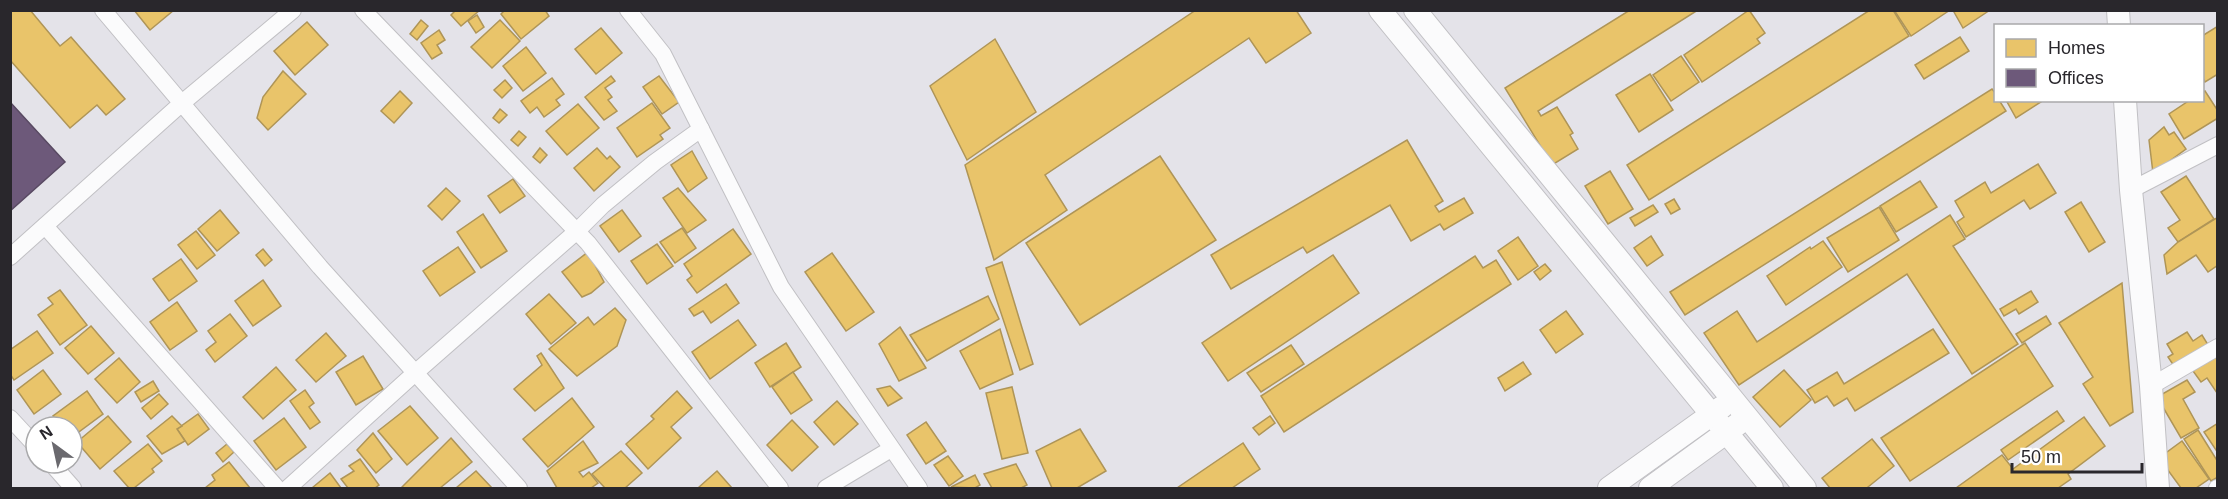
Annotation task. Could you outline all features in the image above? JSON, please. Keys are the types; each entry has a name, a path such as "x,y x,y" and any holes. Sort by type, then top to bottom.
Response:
{"main road":[{"path":"1380,10 1772,489"},
{"path":"1415,10 1805,489"},
{"path":"2125,102 2131,190 2151,386 2157,489"},
{"path":"1609,489 1733,399"},
{"path":"1650,489 1748,417"}],"street":[{"path":"103,10 320,267 519,489"},
{"path":"10,258 182,103 293,10"},
{"path":"363,10 577,231 780,489"},
{"path":"628,10 663,54 781,287 919,489"},
{"path":"288,489 415,373 577,231 603,205 655,162 701,129"},
{"path":"2131,190 2216,149"},
{"path":"45,226 277,489"},
{"path":"2151,386 2217,347"},
{"path":"10,418 24,433"},
{"path":"826,489 891,448"},
{"path":"61,475 73,489"}],"building: Homes":[{"path":"10,10 30,10 60,46 71,37 125,99 106,115 97,105 70,128 10,60"},
{"path":"134,10 174,10 150,30"},
{"path":"456,10 480,10 461,26 451,15"},
{"path":"505,10 545,10 549,16 521,39 501,14"},
{"path":"1196,10 1296,10 1311,33 1266,63 1249,38 1045,175 1067,210 994,260 965,165"},
{"path":"1630,10 1698,10 1538,111 1541,116 1557,107 1573,133 1570,135 1578,149 1552,165 1505,88"},
{"path":"1749,10 1765,33 1757,39 1760,43 1702,82 1684,55"},
{"path":"1870,10 1893,10 1909,36 1649,200 1627,165"},
{"path":"1894,10 1950,10 1911,36"},
{"path":"1957,10 1990,10 1963,28 1954,12"},
{"path":"477,15 484,27 476,33 468,21"},
{"path":"421,20 428,26 417,40 410,34"},
{"path":"500,20 520,41 492,68 471,47"},
{"path":"307,22 328,45 295,75 274,51"},
{"path":"2218,26 2218,74 2205,82 2204,80 2204,35"},
{"path":"601,28 622,53 596,74 575,49"},
{"path":"439,30 445,40 437,45 442,53 432,59 421,43"},
{"path":"1960,37 1969,51 1924,79 1915,65"},
{"path":"995,39 1036,112 967,160 930,86"},
{"path":"526,47 546,73 523,91 503,66"},
{"path":"1681,56 1699,82 1671,101 1653,75"},
{"path":"283,71 306,94 268,130 257,118 263,97"},
{"path":"1650,74 1673,110 1639,132 1616,95"},
{"path":"611,76 615,81 605,88 612,97 608,100 617,111 604,120 585,97"},
{"path":"659,76 679,102 662,114 643,87"},
{"path":"552,78 564,94 556,100 560,105 544,117 537,107 530,113 521,101"},
{"path":"505,80 512,88 502,98 494,90"},
{"path":"1992,89 1994,102 2000,102 2006,111 1685,315 1670,292"},
{"path":"400,91 412,103 394,123 381,111"},
{"path":"2204,91 2218,111 2218,118 2184,139 2169,114 2187,102 2204,102"},
{"path":"2007,102 2041,102 2016,118"},
{"path":"652,103 670,128 660,135 663,139 637,157 617,128"},
{"path":"578,104 599,128 567,155 546,131"},
{"path":"500,109 507,115 499,123 493,118"},
{"path":"2164,127 2169,135 2174,132 2186,149 2153,173 2149,140"},
{"path":"519,131 526,137 518,146 511,140"},
{"path":"1407,140 1443,201 1435,206 1439,212 1464,198 1473,213 1444,230 1440,224 1411,241 1390,205 1307,253 1303,247 1231,289 1211,255"},
{"path":"540,148 547,155 540,163 533,157"},
{"path":"597,148 607,159 610,156 620,167 594,191 574,168"},
{"path":"692,151 707,178 688,192 671,165"},
{"path":"1160,156 1216,240 1080,325 1026,243"},
{"path":"2038,164 2056,193 2030,209 2024,200 1966,237 1957,222 1964,217 1955,201 1985,182 1991,193"},
{"path":"1610,171 1633,209 1608,224 1585,186"},
{"path":"2186,176 2214,219 2178,242 2168,228 2180,220 2161,192"},
{"path":"513,179 525,196 500,213 488,196"},
{"path":"1920,181 1937,207 1896,232 1880,206"},
{"path":"446,188 460,201 442,220 428,206"},
{"path":"678,188 706,220 687,233 663,198"},
{"path":"1674,199 1680,209 1671,214 1665,204"},
{"path":"2081,202 2105,242 2089,252 2065,212"},
{"path":"1653,205 1658,212 1635,226 1630,218"},
{"path":"1879,207 1899,240 1848,272 1827,238"},
{"path":"220,210 239,233 217,251 198,229"},
{"path":"622,210 641,236 619,252 600,226"},
{"path":"483,214 507,251 481,268 457,232"},
{"path":"1950,215 1965,239 1953,246 2018,344 1972,374 1907,274 1739,385 1704,333 1737,311 1757,342"},
{"path":"2218,217 2218,265 2208,272 2196,255 2167,274 2164,255 2178,242"},
{"path":"682,228 696,248 675,263 660,242"},
{"path":"733,229 751,254 697,293 687,280 692,276 684,264"},
{"path":"196,231 215,255 197,269 178,245"},
{"path":"1651,236 1663,255 1647,266 1634,248"},
{"path":"1518,237 1538,266 1518,280 1498,251"},
{"path":"1823,241 1842,267 1786,305 1767,276 1810,247 1811,249"},
{"path":"657,244 673,266 647,284 631,261"},
{"path":"458,247 475,272 440,296 423,271"},
{"path":"263,249 272,260 265,266 256,255"},
{"path":"588,252 604,282 582,297 562,272"},
{"path":"832,253 874,312 846,331 805,272"},
{"path":"1333,255 1359,293 1228,381 1202,343"},
{"path":"1475,256 1483,268 1496,260 1511,284 1284,432 1261,396"},
{"path":"181,259 197,281 169,301 153,279"},
{"path":"1002,262 1033,364 1020,370 986,268"},
{"path":"1545,264 1551,271 1540,280 1534,272"},
{"path":"263,280 281,306 253,326 235,301"},
{"path":"2122,283 2133,412 2110,426 2083,384 2093,377 2059,323"},
{"path":"726,284 739,303 711,323 703,311 694,316 689,309"},
{"path":"60,290 87,325 60,345 38,315 53,304 48,298"},
{"path":"2031,291 2038,302 2019,314 2016,309 2004,316 2000,309"},
{"path":"549,294 576,323 551,344 526,314"},
{"path":"988,296 999,319 927,361 910,335"},
{"path":"177,302 197,331 170,350 150,322"},
{"path":"615,308 626,320 617,346 577,376 549,349 588,317 594,325"},
{"path":"1566,311 1583,334 1556,353 1540,330"},
{"path":"230,314 247,336 215,362 206,350 216,342 208,331"},
{"path":"2046,316 2051,324 2022,343 2016,334"},
{"path":"738,320 756,345 710,379 692,352"},
{"path":"91,326 114,353 88,374 65,348"},
{"path":"900,327 926,368 899,381 879,344"},
{"path":"1000,329 1013,374 980,389 960,351"},
{"path":"1933,329 1949,353 1855,411 1847,398 1834,406 1827,396 1815,403 1807,390 1837,372 1844,384"},
{"path":"37,331 53,353 14,380 10,374 10,350"},
{"path":"2187,332 2193,341 2202,335 2210,348 2176,369 2168,357 2173,354 2167,344"},
{"path":"326,333 346,356 316,382 296,360"},
{"path":"786,343 801,367 770,387 755,363"},
{"path":"2025,343 2053,386 1910,481 1881,438"},
{"path":"1291,345 1304,364 1261,392 1247,373"},
{"path":"541,353 564,388 535,411 514,389 542,365 537,356"},
{"path":"363,356 383,389 356,405 336,372"},
{"path":"2215,356 2218,360 2217,393 2207,378 2201,382 2193,371"},
{"path":"119,358 140,382 117,403 95,379"},
{"path":"1523,362 1531,374 1505,391 1498,378"},
{"path":"276,367 296,390 263,419 243,397"},
{"path":"43,370 61,394 34,414 17,390"},
{"path":"1784,370 1811,400 1780,427 1753,397"},
{"path":"793,372 812,400 791,414 772,387"},
{"path":"2187,380 2195,392 2183,399 2199,428 2181,438 2157,397"},
{"path":"153,381 159,391 141,402 135,392"},
{"path":"890,386 902,398 888,406 877,389"},
{"path":"1012,387 1028,453 1002,459 986,393"},
{"path":"305,390 314,403 309,407 320,422 310,429 290,401"},
{"path":"87,391 103,414 84,428 84,415 54,415"},
{"path":"677,391 692,408 671,427 681,438 648,469 626,444 654,419 651,416"},
{"path":"159,394 168,404 151,419 142,408"},
{"path":"572,398 594,427 548,467 523,439"},
{"path":"837,401 858,424 834,445 814,422"},
{"path":"410,406 438,438 407,465 378,431"},
{"path":"2057,411 2064,421 2008,460 2001,450"},
{"path":"198,414 209,429 188,445 177,429"},
{"path":"108,416 131,442 100,469 84,450 84,436"},
{"path":"172,416 182,426 177,429 185,441 162,454 147,436"},
{"path":"1270,416 1275,423 1259,435 1253,428"},
{"path":"2084,417 2105,446 2068,474 2071,479 2058,488 1956,488 2002,455 2013,469"},
{"path":"284,418 306,447 276,470 254,441"},
{"path":"792,420 818,447 792,471 767,445"},
{"path":"926,422 946,451 926,464 907,435"},
{"path":"2218,423 2218,453 2204,432"},
{"path":"1080,429 1106,471 1077,488 1052,488 1036,451"},
{"path":"2198,430 2218,462 2218,477 2211,481 2184,439"},
{"path":"373,433 392,459 376,473 357,450"},
{"path":"451,438 472,462 440,488 402,487"},
{"path":"1872,439 1894,466 1869,488 1830,488 1822,478"},
{"path":"583,441 598,463 579,472 583,477 589,472 598,483 591,488 557,488 547,471"},
{"path":"2182,441 2209,479 2196,488 2181,488 2159,458"},
{"path":"1243,443 1260,469 1232,488 1177,488"},
{"path":"148,444 162,461 152,469 154,472 134,488 129,488 114,471"},
{"path":"227,444 234,452 223,462 216,453"},
{"path":"621,451 642,473 625,488 605,488 592,474"},
{"path":"948,456 963,476 949,486 934,465"},
{"path":"360,459 379,485 375,488 348,488 341,479 354,471 349,466"},
{"path":"229,462 250,488 205,488 215,480 212,475"},
{"path":"1016,464 1027,485 1021,488 992,488 984,474"},
{"path":"476,471 492,488 456,488"},
{"path":"717,471 732,488 698,488"},
{"path":"330,473 341,488 312,488"},
{"path":"975,475 980,485 975,488 951,487"}],"building: Offices":[{"path":"10,102 65,162 10,211"}]}
